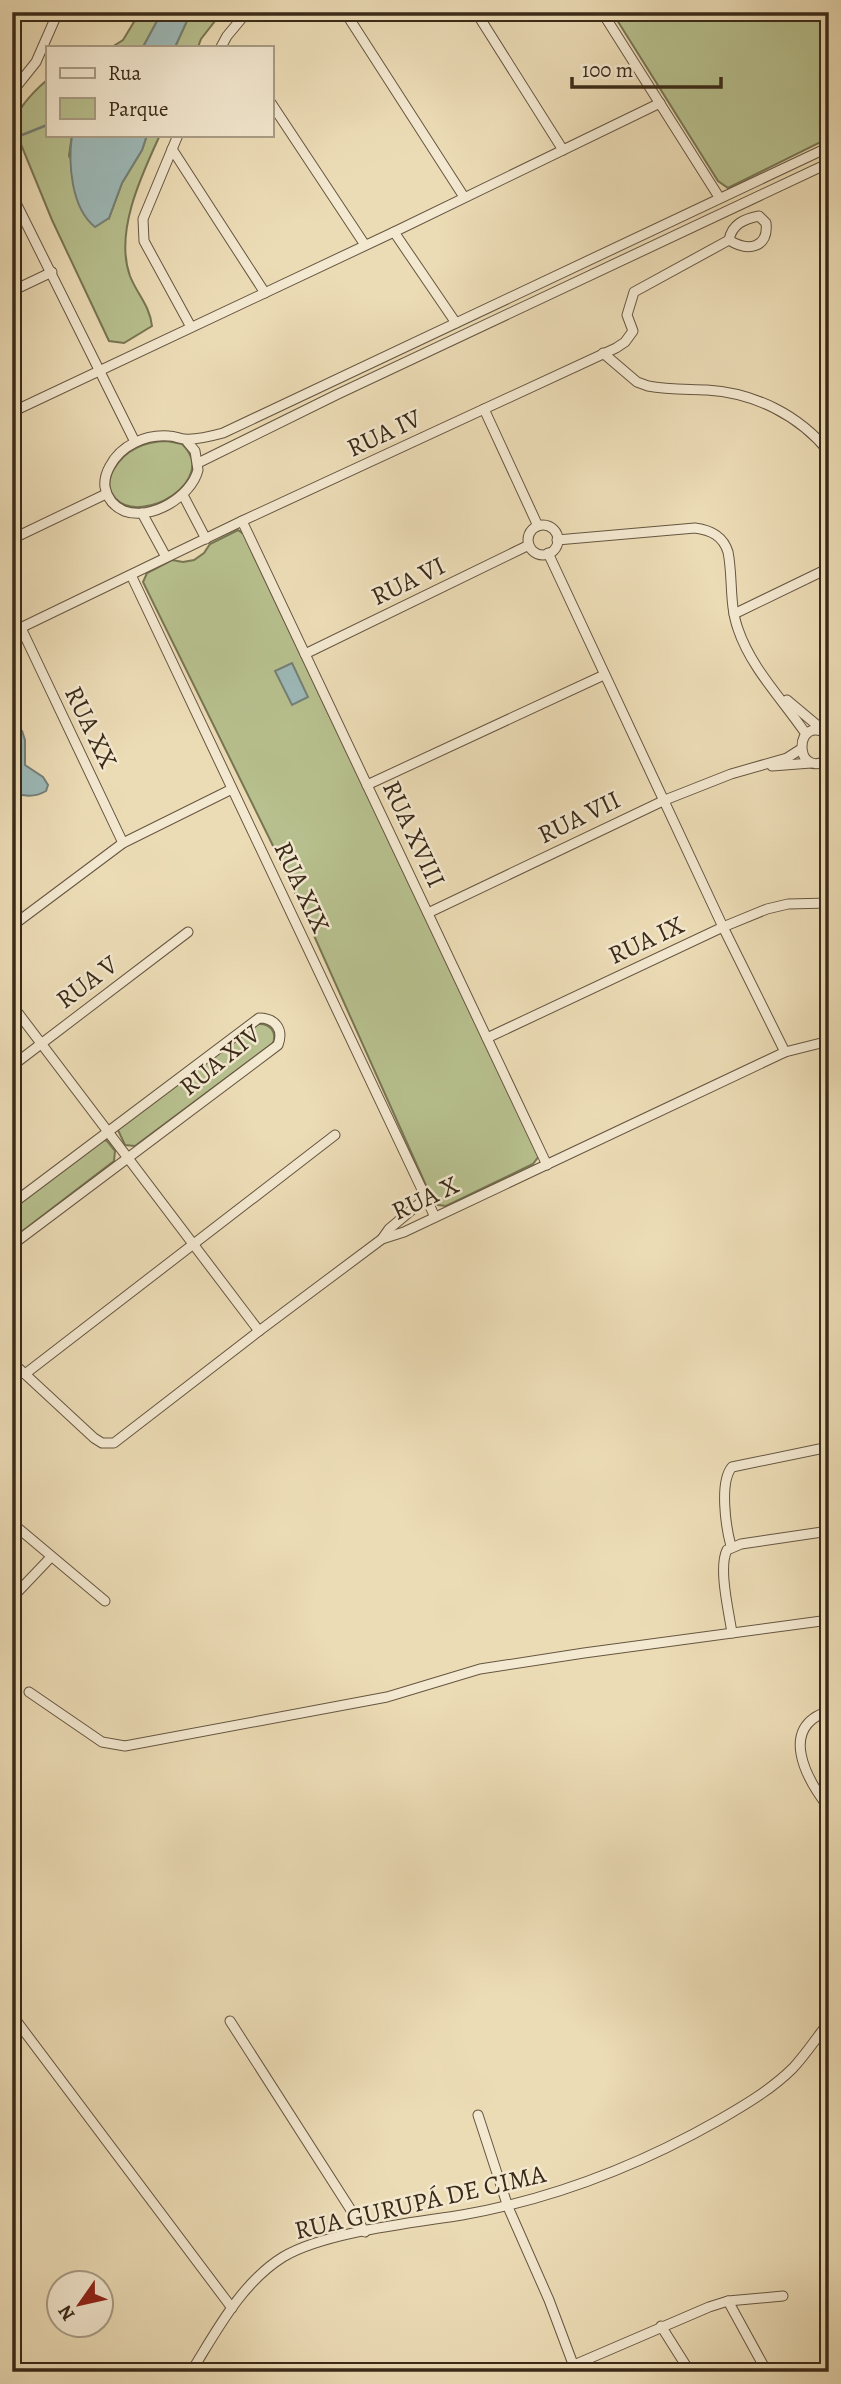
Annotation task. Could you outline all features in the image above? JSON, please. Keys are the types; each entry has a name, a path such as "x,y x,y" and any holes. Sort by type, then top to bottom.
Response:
{"street":[{"path":"12,92 36,62 57,16 43,12"},
{"path":"222,46 247,12"},
{"path":"345,12 464,197"},
{"path":"476,12 563,150"},
{"path":"601,12 719,197"},
{"path":"227,36 233,46"},
{"path":"12,412 660,103"},
{"path":"273,106 365,244"},
{"path":"178,136 143,219 144,241 191,327"},
{"path":"185,439 195,451 198,463 197,476 183,495 164,506 142,513 121,510 114,505 106,494 104,481 113,459 135,442 157,436 185,439 223,433 829,147"},
{"path":"172,149 265,293"},
{"path":"198,463 338,394 829,163"},
{"path":"748,184 755,198"},
{"path":"12,195 135,442"},
{"path":"708,203 715,217"},
{"path":"394,232 456,323"},
{"name":"RUA IV","path":"16,630 619,346 633,331 627,315 634,292 729,240"},
{"path":"12,291 52,272"},
{"path":"603,353 641,384 658,388 728,392 763,402 800,424 829,452"},
{"path":"484,409 538,526"},
{"path":"12,539 106,494"},
{"path":"183,495 206,539"},
{"path":"142,513 166,558"},
{"name":"RUA XVIII","path":"242,522 547,1165"},
{"path":"538,526 551,528 557,540 555,548 548,553 539,554 529,545 528,536 538,526"},
{"path":"557,540 695,528 712,531 722,539 728,552 734,614 750,657 806,734"},
{"name":"RUA VI","path":"305,654 529,545"},
{"path":"548,553 723,927 785,1052"},
{"path":"734,614 829,568"},
{"name":"RUA XIX","path":"131,575 435,1217"},
{"name":"RUA XX","path":"16,630 123,843"},
{"path":"367,785 604,675"},
{"path":"779,695 801,710 827,734"},
{"path":"811,762 804,757 801,749 806,734 815,730 827,734"},
{"path":"753,768 787,758 801,749"},
{"path":"753,768 822,763 829,759"},
{"name":"RUA VII","path":"428,913 665,800 753,768"},
{"path":"12,926 123,843 232,789"},
{"name":"RUA IX","path":"487,1038 723,927 776,905 829,903"},
{"name":"RUA V","path":"12,1066 188,932"},
{"path":"12,1005 259,1331"},
{"name":"RUA XIV","path":"12,1204 259,1018 272,1020 277,1025 281,1038 278,1045 12,1245"},
{"name":"RUA X","path":"12,1362 102,1443 114,1443 382,1239 435,1217 785,1052 829,1041"},
{"path":"25,1374 335,1135"},
{"path":"382,1239 389,1229 426,1198"},
{"path":"736,1545 728,1534 725,1487 728,1471 736,1465 829,1447"},
{"path":"12,1523 105,1601"},
{"path":"732,1633 724,1560 727,1550 736,1545 829,1531"},
{"path":"12,1598 51,1557"},
{"path":"29,1692 102,1742 125,1746 387,1697 480,1670 829,1620"},
{"path":"829,1711 816,1716 805,1726 800,1745 810,1782 829,1808"},
{"path":"12,2015 232,2308"},
{"path":"230,2021 365,2232"},
{"name":"RUA GURUPÁ DE CIMA","path":"191,2372 232,2308 257,2277 282,2258 314,2243 508,2207 648,2157 715,2122 768,2089 793,2068 829,2022"},
{"path":"478,2115 508,2207 549,2300 575,2368 661,2326 728,2301 783,2296"},
{"path":"728,2301 767,2372"},
{"path":"661,2326 690,2372"}],"green space":[{"path":"140,12 162,12 144,46 114,46 123,40"},
{"path":"191,12 222,12 198,46 175,46"},
{"path":"612,12 829,12 829,138 728,188 718,181"},
{"path":"46,81 46,136 72,136 69,156 109,218 122,183 142,150 147,136 160,136 138,185 125,241 130,276 146,306 152,326 124,343 109,341 52,220 13,125 31,95"},
{"path":"167,441 182,444 191,458 191,472 185,484 173,495 143,507 128,506 116,499 111,492 110,478 123,457 140,446"},
{"path":"238,530 245,535 539,1156 533,1164 446,1206 433,1201 281,862 143,582 147,573 172,560 194,560 204,553 210,544"},
{"path":"258,1024 272,1029 273,1043 135,1146 125,1145 117,1128"},
{"path":"102,1139 115,1151 114,1161 12,1239 12,1207"}],"water":[{"path":"162,12 191,12 175,46 144,46"},
{"path":"72,136 147,136 142,150 122,183 109,218 95,227 87,219 76,197 71,159"},
{"path":"292,663 308,697 292,705 275,671"},
{"path":"13,730 22,731 25,740 25,765 43,777 48,785 42,793 29,796 12,793"}],"waterway":[{"path":"12,139 46,125"}]}
